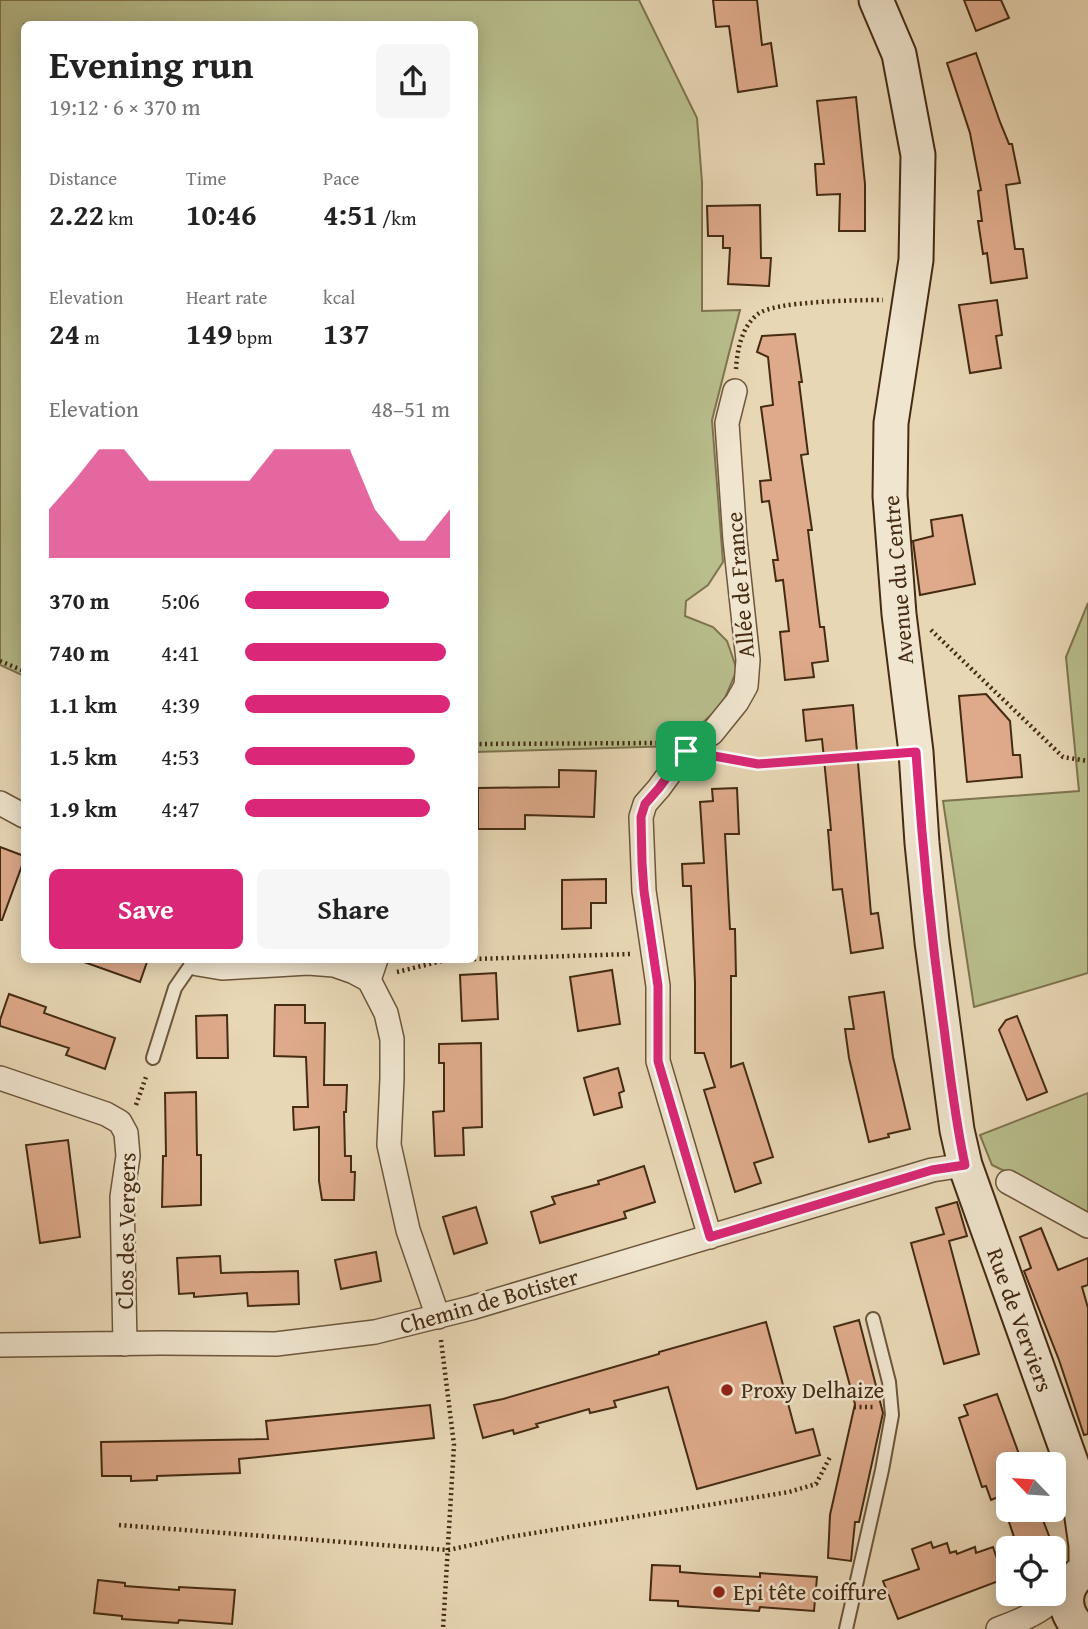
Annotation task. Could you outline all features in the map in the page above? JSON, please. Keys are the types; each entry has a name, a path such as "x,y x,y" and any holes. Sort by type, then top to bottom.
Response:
{"street":[{"name":"Avenue du Centre","path":"876,0 898,54 918,155 916,260 891,423 890,496 899,614 916,752 932,942 957,1130 965,1165"},
{"name":"Allée de France","path":"710,1237 658,1061 658,986 644,891 641,817 645,804 686,751 712,733 746,686 748,660 735,540 727,423 734,391"},
{"path":"0,803 21,814"},
{"path":"197,963 222,968 308,963 334,965 354,972 373,969 392,1039 393,1078 389,1145 408,1230 438,1317"},
{"name":"Clos des Vergers","path":"0,1077 106,1114 120,1122 123,1127 128,1156 122,1197 125,1343"},
{"name":"Chemin de Botister","path":"0,1345 276,1344 375,1332 438,1317 932,1170 965,1165"},
{"name":"Rue de Verviers","path":"965,1165 1082,1489 1086,1546 1082,1574 1067,1597 1068,1611 1077,1626"},
{"path":"1008,1182 1088,1226"},
{"path":"999,1629 1027,1619 1056,1599 1082,1574"},
{"path":"1027,1619 1077,1626"}],"lane":[{"path":"153,1058 175,988 192,963"},
{"path":"846,1629 892,1415 889,1382 873,1319"}],"path":[{"path":"734,391 737,356 745,329 759,313 780,307 851,300"},
{"path":"899,614 932,631 1063,757 1088,761"},
{"path":"0,661 21,670"},
{"path":"478,744 663,743 686,751 758,764 916,752"},
{"path":"478,959 654,954"},
{"path":"373,969 422,963"},
{"path":"123,1127 132,1114 153,1058"},
{"path":"438,1317 454,1445 443,1629"},
{"path":"119,1525 448,1550 509,1537 789,1492 816,1484 830,1457"}],"green space":[{"path":"0,0 639,0 697,118 702,182 702,311 740,310 712,420 723,562 708,585 686,601 685,616 713,627 727,641 737,670 722,705 677,746 478,752 478,21 21,21 21,675 0,665"},
{"path":"1088,603 1088,973 974,1007 943,801 1079,791 1066,657"},
{"path":"1088,1093 1088,1212 992,1165 980,1135"}],"building":[{"path":"713,0 757,0 762,45 771,43 777,86 738,92 729,26 716,27"},
{"path":"964,0 1001,0 1009,18 976,31"},
{"path":"976,53 1000,122 1009,144 1012,144 1020,183 1006,185 1015,249 1023,249 1027,278 991,283 987,253 983,254 978,221 982,221 978,191 981,190 970,133 947,63"},
{"path":"856,97 865,184 865,231 839,231 840,194 817,195 815,164 824,164 817,101"},
{"path":"760,205 761,258 771,258 769,286 728,284 730,248 723,248 723,236 708,236 707,206"},
{"path":"997,300 1002,335 996,336 1001,368 970,373 959,305"},
{"path":"795,334 808,454 801,455 812,530 808,530 820,627 824,627 828,661 812,663 814,677 785,680 780,632 789,631 783,580 776,581 773,560 778,560 769,501 762,502 760,481 771,480 761,407 773,405 768,357 757,352 762,336"},
{"path":"962,515 975,584 920,595 913,541 933,536 931,520"},
{"path":"986,694 1010,721 1013,755 1020,755 1022,777 967,782 959,696"},
{"path":"853,705 871,914 878,913 883,948 851,953 842,889 833,890 828,830 831,830 822,739 806,741 803,710"},
{"path":"559,770 596,771 594,817 525,815 525,829 478,829 478,788 559,787"},
{"path":"737,788 739,834 725,834 730,929 735,929 736,976 731,976 731,1067 743,1063 773,1157 754,1163 761,1183 735,1192 704,1090 715,1087 704,1053 695,1053 691,886 683,886 682,864 704,863 700,802 713,801 712,789"},
{"path":"0,847 21,855 21,868 0,920"},
{"path":"606,879 606,903 591,903 591,928 562,929 562,880"},
{"path":"87,963 147,963 140,982"},
{"path":"612,970 620,1024 578,1031 570,977"},
{"path":"496,973 498,1019 462,1021 460,975"},
{"path":"884,992 893,1057 910,1129 869,1142 849,1058 845,1029 854,1029 849,997"},
{"path":"9,994 46,1007 44,1013 115,1038 105,1069 66,1055 69,1048 0,1026"},
{"path":"275,1005 305,1005 305,1023 325,1023 324,1085 347,1085 344,1112 345,1156 351,1156 351,1172 355,1172 354,1200 322,1200 319,1181 319,1127 294,1130 293,1107 308,1107 306,1057 274,1056"},
{"path":"227,1015 228,1058 197,1058 196,1016"},
{"path":"1017,1016 1047,1092 1027,1100 999,1030 1006,1020"},
{"path":"481,1043 482,1127 463,1128 464,1155 435,1156 433,1112 444,1111 444,1063 439,1063 439,1044"},
{"path":"618,1068 624,1091 619,1093 622,1107 594,1115 584,1078"},
{"path":"196,1092 197,1155 201,1155 201,1205 162,1207 163,1156 166,1156 165,1093"},
{"path":"68,1140 80,1237 40,1243 26,1145"},
{"path":"644,1166 655,1202 624,1212 626,1218 540,1243 531,1212 555,1204 552,1197 599,1184 598,1181"},
{"path":"957,1202 967,1236 949,1241 979,1354 944,1364 911,1243 944,1234 936,1208"},
{"path":"476,1207 487,1243 454,1254 443,1217"},
{"path":"1041,1228 1058,1270 1088,1258 1088,1285 1082,1287 1088,1308 1088,1434 1084,1435 1059,1360 1024,1271 1031,1268 1020,1237"},
{"path":"376,1252 381,1281 341,1289 335,1260"},
{"path":"220,1256 221,1273 298,1271 299,1304 248,1306 247,1293 194,1297 194,1293 179,1294 177,1258"},
{"path":"859,1320 883,1413 859,1522 855,1522 851,1561 828,1558 830,1515 855,1404 834,1327"},
{"name":"Proxy Delhaize","path":"766,1322 796,1433 813,1429 820,1455 697,1489 668,1387 614,1401 616,1407 590,1413 589,1409 536,1424 538,1427 514,1434 513,1430 483,1438 474,1405 503,1399"},
{"path":"997,1394 1018,1452 996,1452 996,1498 991,1500 986,1486 982,1487 959,1418 968,1415 964,1405"},
{"path":"430,1405 434,1438 239,1459 240,1473 157,1476 157,1480 131,1481 131,1476 102,1476 101,1442 268,1439 266,1421"},
{"path":"1009,1522 1044,1522 1049,1536 1014,1536"},
{"path":"931,1542 933,1548 947,1543 950,1553 956,1551 957,1554 975,1547 976,1553 993,1547 996,1556 996,1582 898,1619 883,1581 919,1569 912,1549"},
{"path":"652,1565 680,1566 680,1572 706,1574 760,1577 760,1573 817,1577 814,1611 678,1606 678,1601 650,1600"},
{"path":"98,1580 125,1583 125,1586 179,1590 179,1587 235,1590 232,1624 122,1619 122,1616 94,1613"}],"place":[{"name":"Proxy Delhaize","path":"727,1390"},
{"name":"Epi tête coiffure","path":"719,1592"}],"route":[{"path":"686,751 758,764 916,752 932,942 957,1130 965,1165 932,1170 710,1237 658,1061 658,986 642,863 641,817 645,804 686,751"}]}
